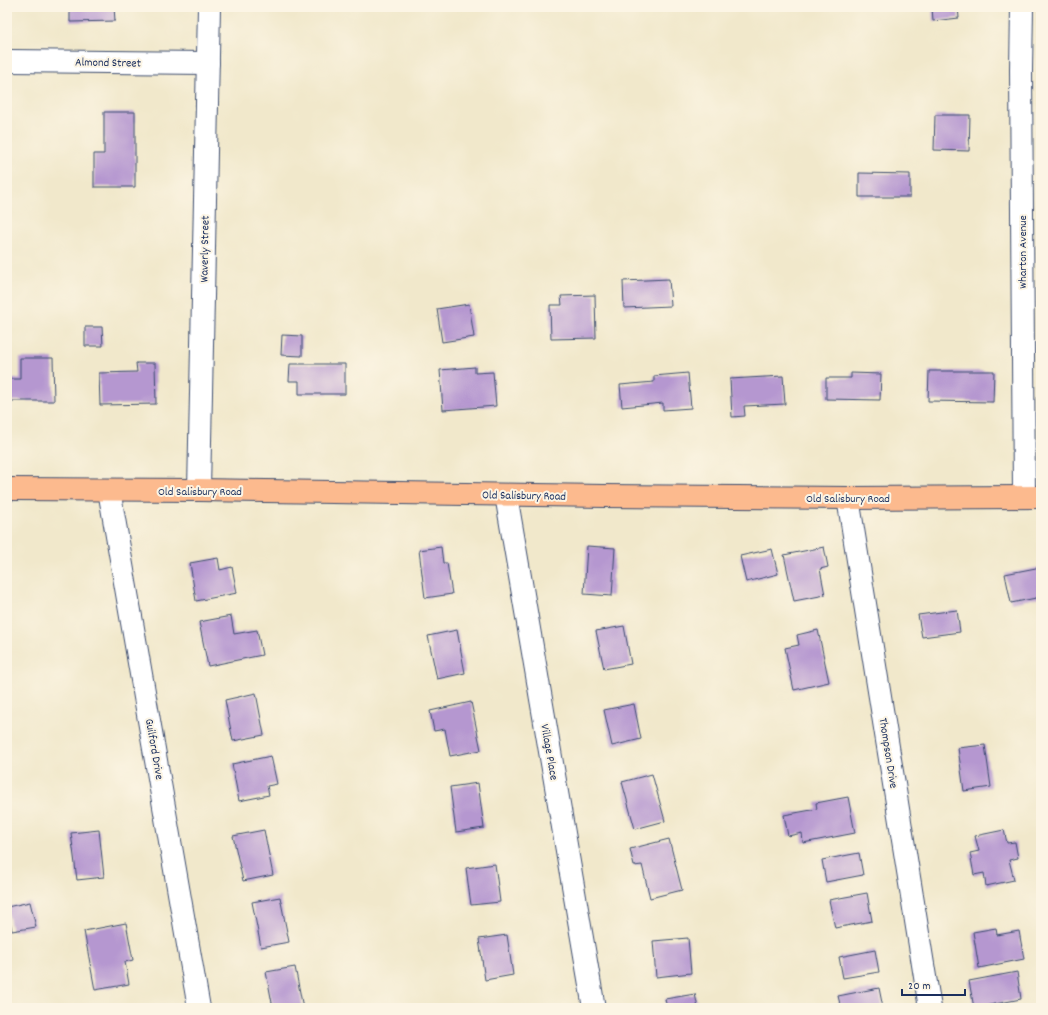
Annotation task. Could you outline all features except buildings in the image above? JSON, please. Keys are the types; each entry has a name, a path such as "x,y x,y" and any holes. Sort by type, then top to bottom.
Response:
{"main road":[{"name":"Old Salisbury Road","path":"7,489 848,498 1032,496"}],"street":[{"name":"Waverly Street","path":"199,490 209,7"},
{"name":"Wharton Avenue","path":"1022,7 1021,78 1032,496"},
{"name":"Almond Street","path":"7,61 208,63"},
{"name":"Guilford Drive","path":"109,490 199,1008"},
{"name":"Village Place","path":"506,495 594,1008"},
{"name":"Thompson Drive","path":"848,498 930,1008"}]}
